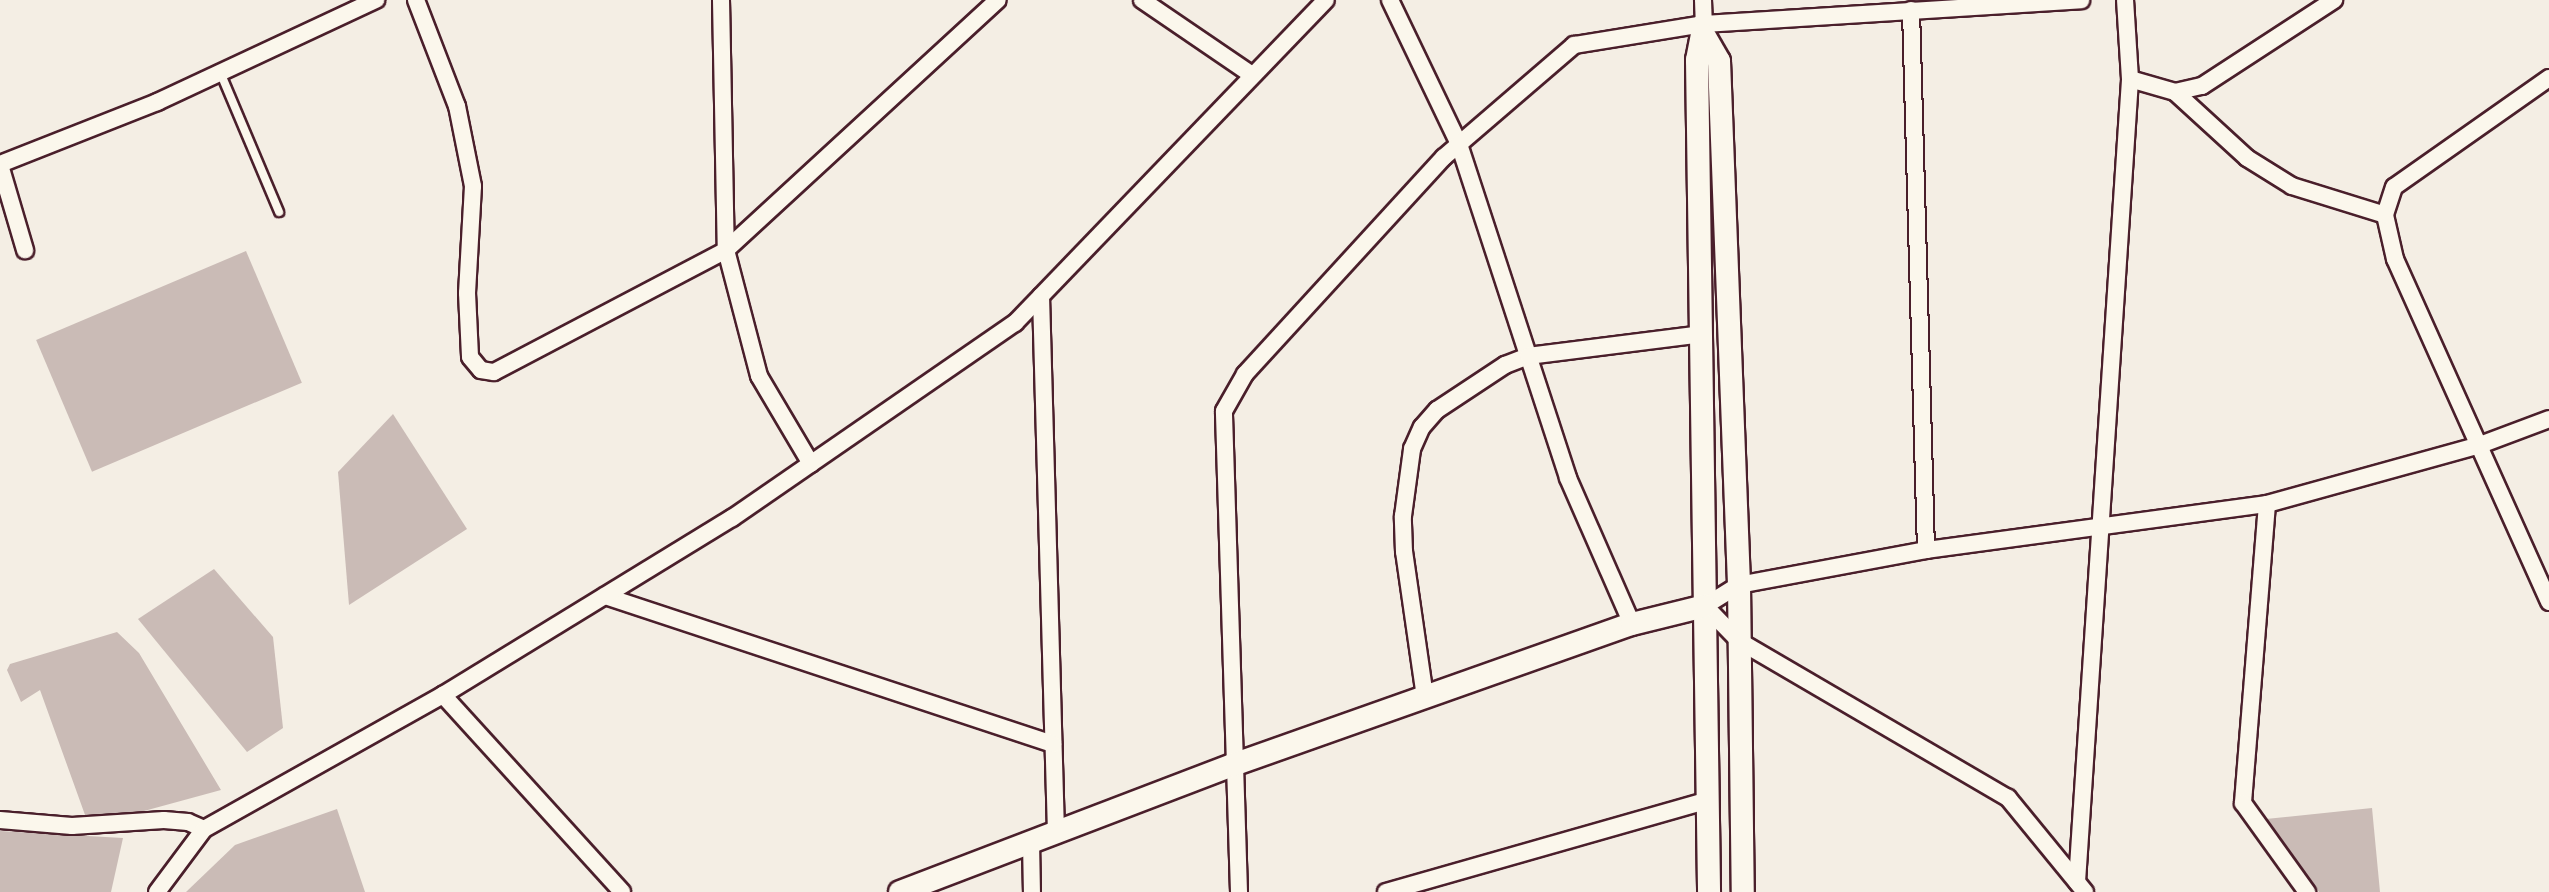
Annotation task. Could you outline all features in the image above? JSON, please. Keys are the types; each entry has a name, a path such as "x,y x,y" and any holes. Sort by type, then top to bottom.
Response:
{"street":[{"path":"25,250 0,165 220,72 376,0"},
{"path":"416,0 457,106 473,186 466,293 470,357 481,370 495,372 726,249 998,0"},
{"path":"721,0 726,249 759,376 811,464"},
{"path":"1142,0 1252,75"},
{"path":"157,892 204,829 443,695 732,518 1015,323 1326,0"},
{"path":"1390,0 1459,144 1568,478 1632,624"},
{"path":"1704,0 1704,29 1697,60 1709,892"},
{"path":"1239,892 1233,765 1224,411 1245,374 1459,144 1574,45 1704,29 1911,10 2081,0"},
{"path":"2081,887 2098,527 2130,79 2125,0"},
{"path":"2175,92 2202,86 2329,1"},
{"path":"1911,10 1926,550"},
{"path":"1704,29 1719,61 1738,585 1743,892"},
{"path":"2549,78 2394,187 2385,215 2395,259 2549,602"},
{"path":"2130,79 2175,92 2247,158 2292,186 2385,215"},
{"path":"1041,296 1056,833"},
{"path":"1425,697 1404,552 1403,516 1412,449 1422,427 1437,410 1505,365 1528,356 1701,334"},
{"path":"900,892 1233,765 1632,624 1705,606 1738,585 1926,550 2267,504 2480,445 2549,419"},
{"path":"2267,504 2242,803 2307,892"},
{"path":"605,596 1053,744"},
{"path":"1705,606 1739,641 2008,798 2081,887"},
{"path":"443,695 622,892"},
{"path":"1386,892 1708,800"},
{"path":"0,820 72,826 164,820 188,822 204,829"},
{"path":"1031,842 1032,892"}],"lane":[{"path":"220,72 279,212"}],"building":[{"path":"246,251 302,383 92,472 36,340"},
{"path":"393,414 467,529 349,605 338,472"},
{"path":"214,569 273,637 283,728 247,752 138,619"},
{"path":"117,632 139,653 221,790 89,826 40,690 21,702 7,670 10,664"},
{"path":"2372,808 2380,892 2319,892 2266,819"},
{"path":"337,809 365,892 186,892 235,845"},
{"path":"0,831 123,838 111,892 0,892"}]}
